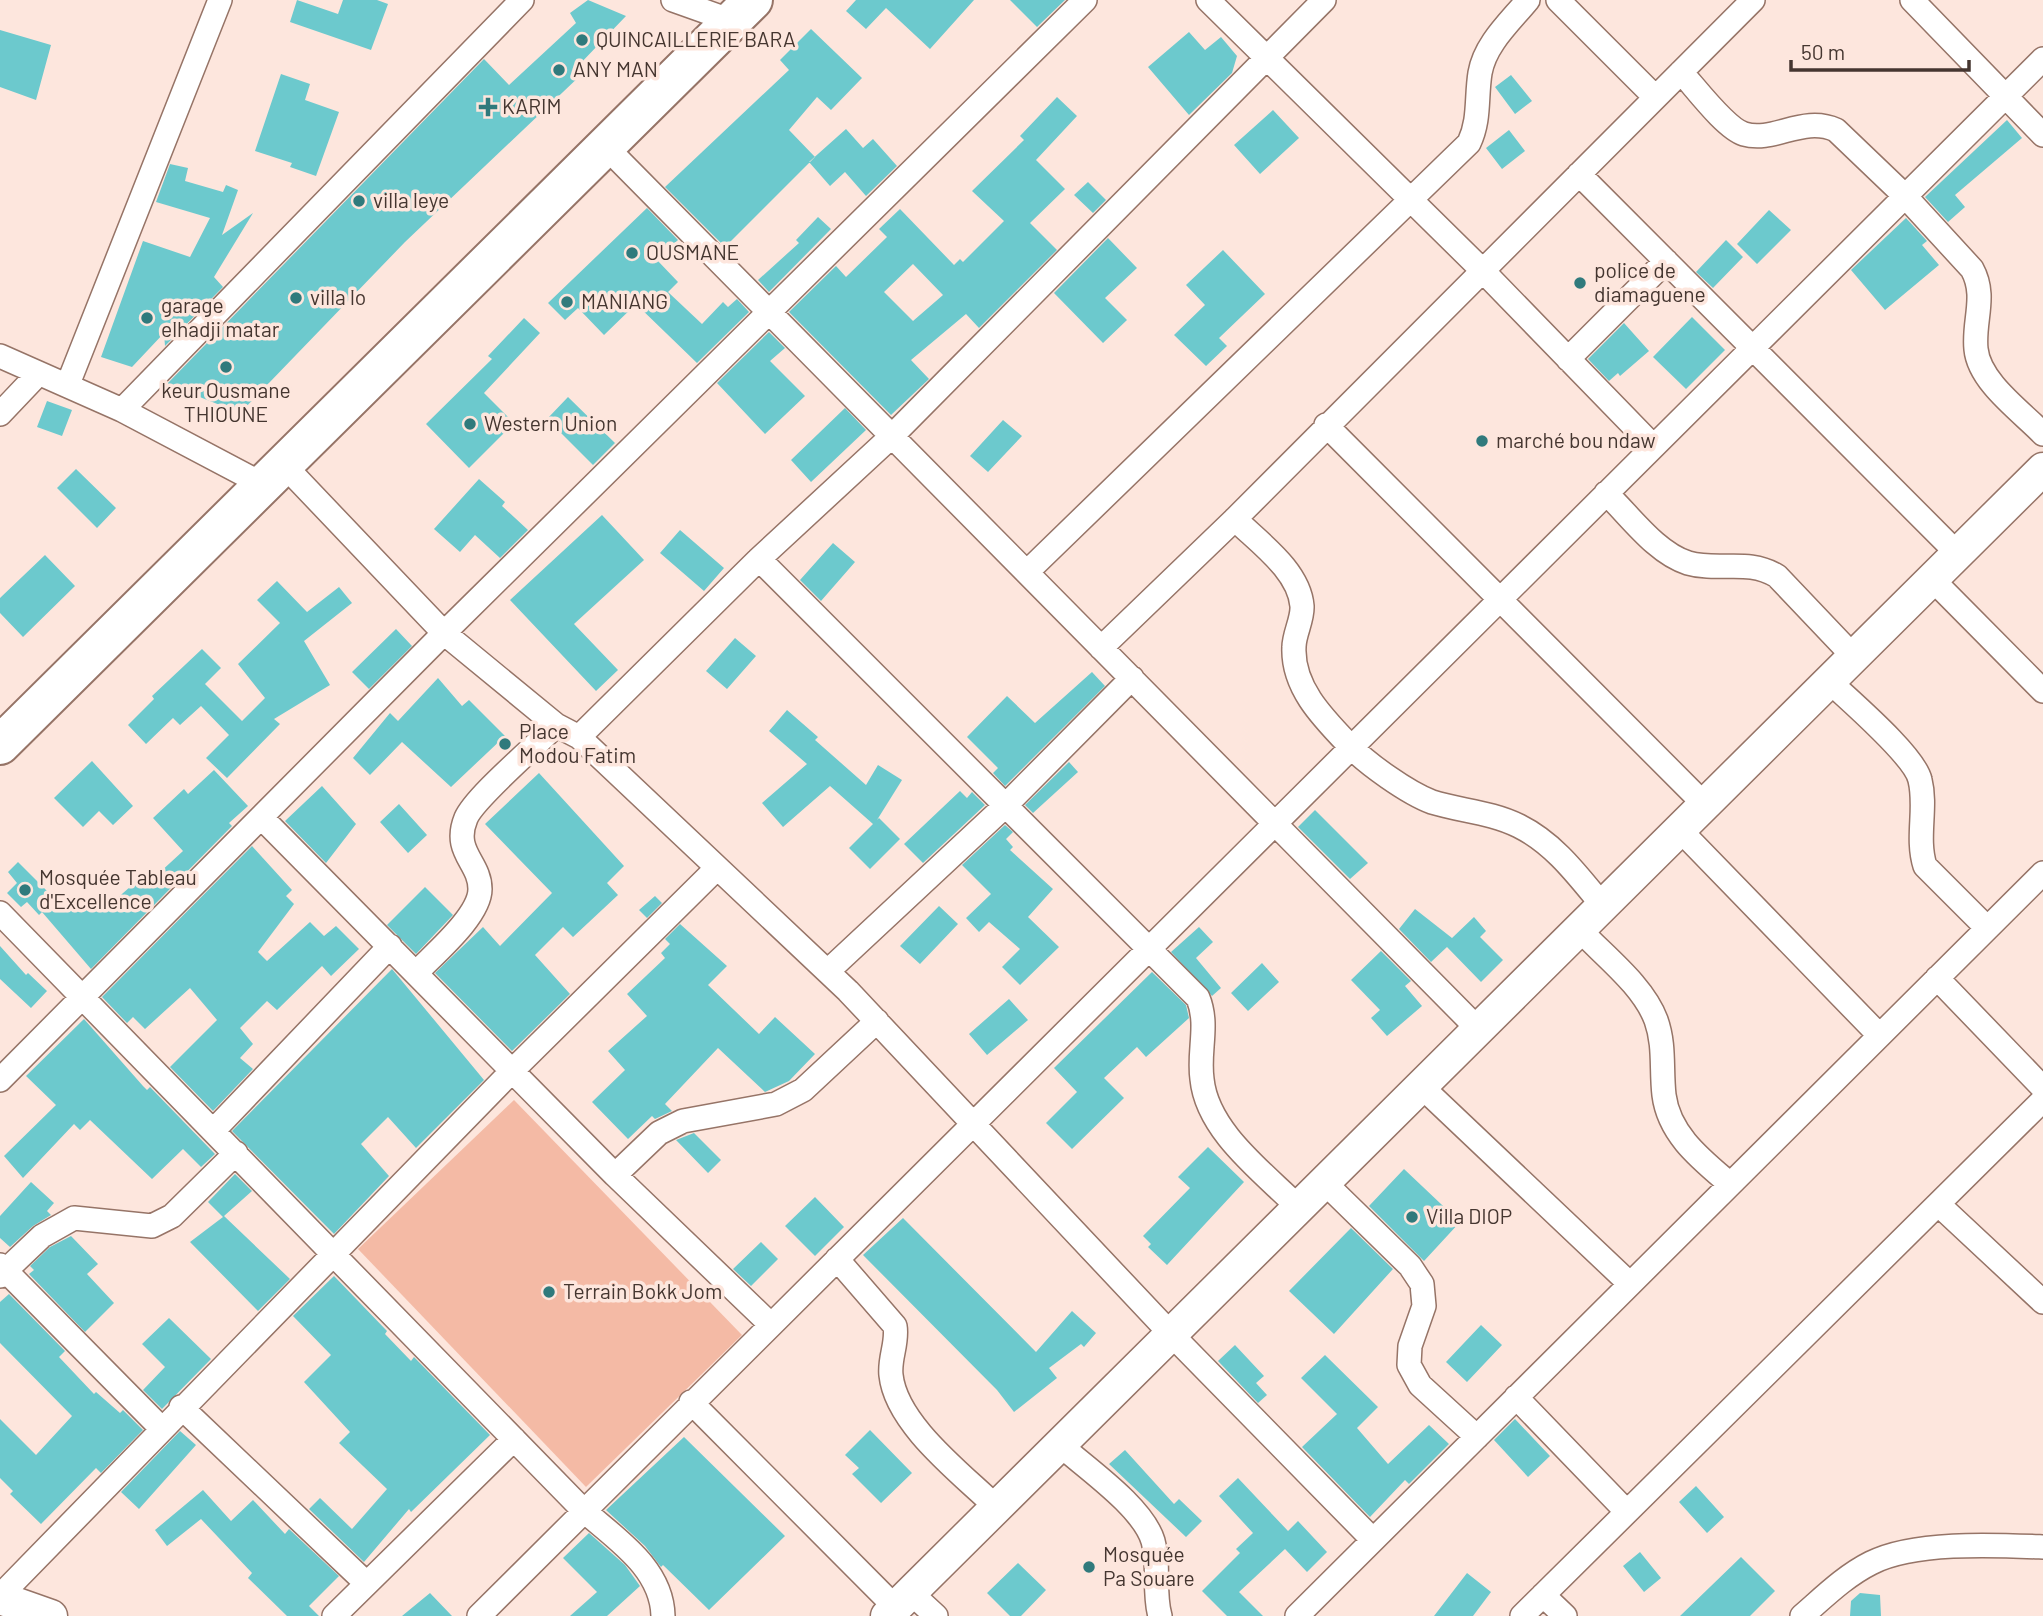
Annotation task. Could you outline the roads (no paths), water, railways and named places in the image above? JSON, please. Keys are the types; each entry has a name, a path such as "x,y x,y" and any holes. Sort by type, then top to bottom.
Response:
{"highway":[{"path":"0,745 743,10"}],"main road":[{"path":"897,1605 2043,469"},
{"path":"0,1597 51,1616"}],"street":[{"path":"68,384 220,0"},
{"path":"122,410 522,0"},
{"path":"673,0 743,10"},
{"path":"0,1080 444,634 771,314 1085,0"},
{"path":"1208,0 1482,270 1653,446"},
{"path":"579,737 759,559 892,436 1324,0"},
{"path":"1027,572 1469,143 1478,117 1484,60 1491,45 1528,0"},
{"path":"1559,0 1656,97"},
{"path":"1101,648 1235,519 1753,0"},
{"path":"1912,0 2043,135"},
{"path":"479,1616 2043,59"},
{"path":"1681,72 1732,126 1744,134 1759,135 1823,124 1836,130 1905,195 1972,269 1980,282 1976,348 1979,362 1991,381 2043,434"},
{"path":"605,146 1478,1029"},
{"path":"1579,174 1958,554"},
{"path":"1568,359 1666,261"},
{"path":"0,356 274,475 444,634 556,725 579,737 828,971 1171,1334 1373,1540"},
{"path":"0,414 38,374"},
{"path":"1326,425 1704,805"},
{"path":"1606,493 1676,558 1691,564 1749,565 1763,568 1777,576 1854,657"},
{"path":"1235,519 1283,567 1295,584 1302,606 1294,644 1294,669 1304,692 1350,747 1401,785 1432,802 1477,811 1520,826 1558,852 1602,906"},
{"path":"759,559 1198,998 1205,1013 1201,1077 1206,1100 1215,1119 1298,1207"},
{"path":"1932,579 2043,691"},
{"path":"828,971 1005,806 1132,678"},
{"path":"1829,681 1914,765 1922,790 1921,852 1925,866 1987,928"},
{"path":"416,973 467,919 478,902 480,887 462,848 467,816 556,725"},
{"path":"262,817 615,1175 770,1324"},
{"path":"1680,830 1879,1035"},
{"path":"0,1597 161,1427 717,867"},
{"path":"1300,1615 2043,873"},
{"path":"0,913 84,996 583,1510 649,1570 663,1601 663,1616"},
{"path":"1579,929 1636,989 1655,1018 1664,1052 1664,1097 1676,1130 1697,1156 1730,1184"},
{"path":"214,1130 390,946"},
{"path":"1937,978 2043,1088"},
{"path":"615,1175 659,1133 684,1121 776,1104 803,1090 877,1021"},
{"path":"1421,1086 1630,1284"},
{"path":"1522,1616 2043,1100"},
{"path":"161,1427 2,1270 42,1236 75,1218 152,1226 172,1216 236,1153"},
{"path":"1324,1182 1410,1266 1422,1284 1424,1306 1410,1346 1409,1365 1420,1385 1477,1437"},
{"path":"1938,1204 2043,1302"},
{"path":"837,1259 895,1326 897,1338 891,1375 903,1408 917,1428 995,1506"},
{"path":"1516,1397 1627,1512"},
{"path":"691,1402 897,1605 936,1616"},
{"path":"181,1408 365,1582"},
{"path":"334,1616 365,1582 514,1439"},
{"path":"1059,1444 1141,1518 1152,1538 1157,1561 1160,1616"},
{"path":"1802,1616 1838,1584 1872,1562 1891,1556 1958,1548 2043,1547"},
{"path":"1543,1595 1565,1616"}],"place":[{"name":"QUINCAILLERIE BARA","path":"582,40"},
{"name":"ANY MAN","path":"559,70"},
{"name":"KARIM","path":"488,107"},
{"name":"villa leye","path":"359,201"},
{"name":"OUSMANE","path":"632,253"},
{"name":"police de diamaguene","path":"1580,283"},
{"name":"villa lo","path":"296,298"},
{"name":"MANIANG","path":"567,302"},
{"name":"garage elhadji matar","path":"147,318"},
{"name":"keur Ousmane THIOUNE","path":"226,367"},
{"name":"Western Union","path":"470,424"},
{"name":"marché bou ndaw","path":"1482,441"},
{"name":"Place Modou Fatim","path":"505,744"},
{"name":"Mosquée Tableau d'Excellence","path":"25,890"},
{"name":"Villa DIOP","path":"1412,1217"},
{"name":"Terrain Bokk Jom","path":"549,1292"},
{"name":"Mosquée Pa Souare","path":"1089,1567"}]}
